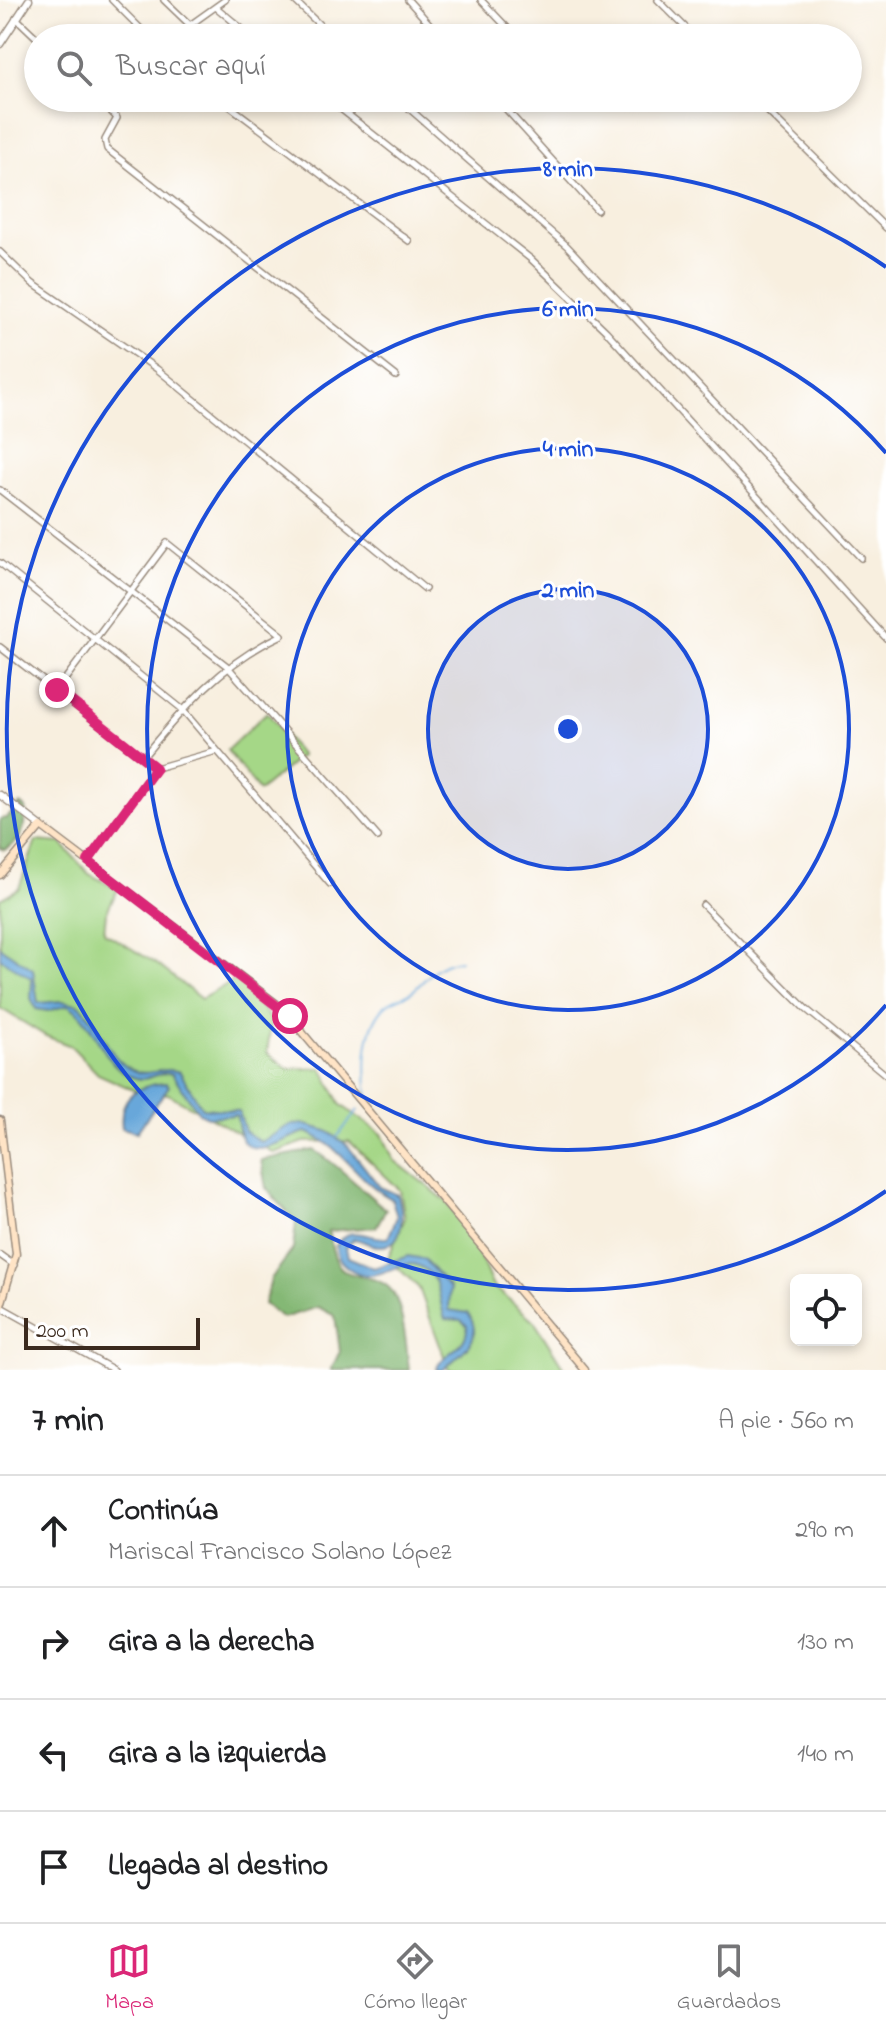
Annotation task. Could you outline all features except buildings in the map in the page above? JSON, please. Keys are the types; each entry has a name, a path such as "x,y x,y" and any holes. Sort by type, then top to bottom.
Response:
{"main road":[{"path":"0,875 41,826 290,1016 585,1370"},
{"path":"0,1120 15,1230 14,1265 0,1308"}],"street":[{"path":"0,44 29,0"},
{"path":"112,0 136,24"},
{"path":"164,0 189,24"},
{"path":"192,24 225,0"},
{"path":"294,0 319,24"},
{"path":"408,0 429,24"},
{"path":"481,0 504,24"},
{"path":"658,0 682,24"},
{"path":"217,8 236,24"},
{"path":"16,18 24,26"},
{"path":"110,112 117,120 105,140 107,149 396,376"},
{"path":"238,112 409,241"},
{"path":"345,112 532,260 606,331 886,638"},
{"path":"413,112 567,246 861,558"},
{"path":"509,112 597,210"},
{"path":"768,112 886,228"},
{"path":"0,252 32,283 157,369 425,589"},
{"path":"0,490 227,666 378,837"},
{"path":"57,690 167,543 282,635 227,666 182,709 144,756"},
{"path":"0,563 182,709 330,884"},
{"path":"0,647 156,768"},
{"path":"88,861 156,768 217,751"},
{"path":"0,795 41,826"},
{"path":"703,905 806,1009 886,1075"},
{"path":"0,1255 14,1265"},
{"path":"0,1308 114,1370"}],"green space":[{"path":"267,712 301,756 259,791 227,750"},
{"path":"20,804 26,809 22,833 16,842 4,850 0,848 0,819 7,818"},
{"path":"36,841 61,843 89,874 118,889 106,913 104,932 157,964 201,999 240,977 271,1021 267,1053 288,1069 322,1068 341,1105 382,1134 394,1160 445,1200 472,1237 492,1285 534,1321 565,1370 449,1370 419,1288 388,1258 405,1218 400,1190 349,1141 304,1142 274,1153 168,1094 136,1091 98,1074 71,1046 46,1036 0,1008 0,899 19,888"},
{"path":"314,1150 386,1209 376,1227 328,1231 341,1268 385,1284 391,1290 404,1328 409,1370 331,1370 340,1351 335,1316 318,1307 283,1318 264,1304 271,1279 293,1249 296,1222 266,1188 261,1160"}],"water":[{"path":"0,947 33,969 38,1003 62,1001 78,1004 118,1060 127,1067 142,1073 180,1072 202,1108 239,1111 245,1131 261,1142 290,1125 303,1124 327,1131 347,1145 380,1187 398,1195 401,1211 400,1228 394,1241 379,1246 354,1239 346,1248 348,1257 374,1268 408,1256 424,1259 450,1288 449,1310 468,1313 473,1323 473,1339 464,1351 443,1370 436,1370 439,1363 464,1340 467,1326 461,1320 445,1319 438,1289 426,1270 411,1264 368,1275 358,1273 340,1261 336,1246 347,1235 359,1233 388,1238 397,1217 392,1199 370,1184 319,1138 306,1132 273,1145 248,1146 242,1140 236,1115 208,1117 199,1113 172,1074 141,1079 124,1073 107,1055 78,1012 68,1005 48,1011 36,1009 31,998 32,979 0,958"},
{"path":"166,1083 169,1086 137,1132 122,1128 123,1108 132,1094 146,1086"}],"waterway":[{"path":"368,1098 367,1051 376,1018 386,1005 411,992 440,967 460,960"},
{"path":"337,1137 358,1110"}],"route":[{"path":"57,690 156,768 88,861 272,999 290,1016"}]}
